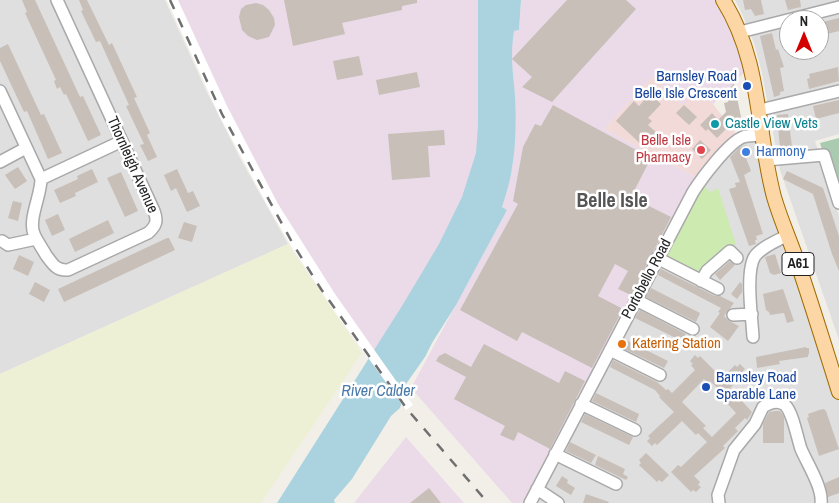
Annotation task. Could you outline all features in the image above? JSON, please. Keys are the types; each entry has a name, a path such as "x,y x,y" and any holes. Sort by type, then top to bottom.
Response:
{"main road":[{"name":"A61","path":"723,0 740,32 751,64 774,198 788,235 839,392"}],"street":[{"name":"Thornleigh Avenue","path":"36,239 54,266 63,271 153,229 157,221 57,0"},
{"path":"740,32 839,8"},
{"path":"0,91 41,179 41,188 32,226 36,239 6,246"},
{"path":"760,110 839,91"},
{"name":"Portobello Road","path":"530,503 693,192 710,169 740,139 762,135"},
{"path":"41,179 122,141"},
{"path":"0,162 26,148"},
{"path":"766,160 824,155 839,203"},
{"path":"753,337 750,276 752,264 756,255 788,235"},
{"path":"701,281 707,271 730,251 737,258"},
{"path":"658,258 718,289"},
{"path":"636,300 692,329"},
{"path":"733,315 752,314"},
{"path":"610,350 660,375"},
{"path":"719,503 720,491 734,450 755,424 763,408 775,403 785,406 789,411 820,494 821,503"},
{"path":"581,404 635,430"},
{"path":"555,454 616,484"},
{"path":"537,489 558,503"}],"shaded area":[{"path":"0,0 165,0 206,90 240,158 288,244 0,374"},
{"path":"174,0 498,0 493,170 383,377 258,175"},
{"path":"521,0 723,0 751,66 713,104 699,90 682,105 653,76 604,129 701,180 530,503 512,503 411,388 507,210 502,207 513,162 515,121 511,44 514,31 519,30"},
{"path":"735,0 839,0 839,134 815,141 839,216 839,340 780,170 762,73 754,43"},
{"path":"653,76 681,104 699,90 713,104 740,139 701,180 604,129"},
{"path":"763,135 839,392 839,503 530,503 679,218 732,145"},
{"path":"406,437 464,503 354,503"}],"green space":[{"path":"839,138 839,203 820,143"},
{"path":"703,186 711,192 718,188 736,244 724,251 699,273 666,256"},
{"path":"288,244 362,353 261,503 0,503 0,374"}],"water":[{"name":"River Calder","path":"478,0 521,0 519,30 514,31 512,47 516,110 510,180 502,207 507,210 456,305 425,357 406,384 400,408 391,416 352,479 334,500 335,503 277,503 402,306 439,244 462,197 476,153 478,126"}],"pier":[{"path":"167,0 178,0 227,106 278,204 335,294 413,405 406,410 335,312 293,249 265,201 219,115"}],"building":[{"path":"22,0 35,0 80,97 83,96 101,135 88,141 66,94 64,95 60,87 57,89 54,81 56,80 25,13 27,12"},
{"path":"79,0 87,0 109,45 112,43 137,97 134,98 150,133 147,135 157,157 148,161 140,145 144,144 126,106 129,105 100,41 96,42 81,11 83,10"},
{"path":"284,0 417,0 417,3 402,6 402,10 342,23 345,34 293,46"},
{"path":"567,0 626,0 636,9 552,102 522,87 532,77 512,59"},
{"path":"743,0 761,0 764,14 755,16 751,9 745,10"},
{"path":"785,0 800,0 801,7 788,10"},
{"path":"256,3 263,5 269,10 274,18 275,25 269,37 257,40 248,36 242,30 239,17 241,9 246,5"},
{"path":"839,18 839,31 829,34 829,20"},
{"path":"772,33 776,50 778,49 779,52 779,60 782,60 784,67 780,68 784,91 774,97 760,36"},
{"path":"8,44 41,115 44,114 62,153 48,159 27,111 24,112 0,61 0,48"},
{"path":"359,56 363,75 337,80 333,61"},
{"path":"838,67 839,81 809,89 807,79 810,78 809,74"},
{"path":"417,72 420,87 379,95 376,80"},
{"path":"734,83 741,117 735,123 734,121 717,138 708,129 706,131 700,125 712,113 718,120 726,112 724,103 728,102 726,92"},
{"path":"650,94 661,104 648,118 652,121 648,125 658,134 645,148 616,121 634,101 639,106"},
{"path":"839,100 839,113 816,119 813,106"},
{"path":"553,105 651,158 631,197 671,217 631,295 618,289 628,271 615,264 598,296 623,309 592,368 522,332 517,341 460,310 518,204 513,201 523,147 535,124 541,126"},
{"path":"684,105 697,117 689,125 676,113"},
{"path":"788,114 792,147 780,148 777,115"},
{"path":"444,130 445,145 428,146 430,177 392,180 388,134"},
{"name":"Belle Isle Pharmacy","path":"700,140 711,150 702,159 692,149"},
{"path":"746,145 751,156 746,158 751,171 744,175 763,234 756,236 756,244 749,246 729,189 736,187 735,183 740,182 730,157 739,148"},
{"path":"18,167 27,181 15,189 5,175"},
{"path":"92,169 98,182 75,193 76,196 60,203 54,190 78,179 77,176"},
{"path":"177,169 188,193 193,191 200,206 187,212 176,188 171,191 164,175"},
{"path":"787,171 823,188 839,236 839,271 813,194 783,179"},
{"path":"121,172 138,211 125,217 107,178"},
{"path":"13,201 22,203 18,221 8,218"},
{"path":"58,214 65,230 52,236 45,220"},
{"path":"108,220 114,233 75,252 69,239"},
{"path":"184,222 197,226 192,242 178,238"},
{"path":"169,238 175,250 64,302 58,289"},
{"path":"775,254 781,273 774,275 770,273 765,257"},
{"path":"19,255 34,262 28,276 13,269"},
{"path":"730,261 735,265 720,280 715,274"},
{"path":"661,269 715,296 720,296 734,303 724,316 739,326 728,341 710,327 720,313 718,312 721,308 658,275"},
{"path":"35,282 50,290 44,302 29,294"},
{"path":"740,282 742,284 742,292 737,299 731,294"},
{"path":"651,288 700,313 696,322 646,297"},
{"path":"783,289 794,321 787,323 784,313 770,315 766,310 763,294"},
{"path":"640,310 686,334 682,341 635,318"},
{"path":"624,339 668,361 664,368 620,347"},
{"path":"484,344 559,383 565,371 585,381 550,449 518,432 514,441 500,435 505,426 454,399 466,377 436,361 439,356 445,353 471,367"},
{"path":"809,348 808,357 779,361 780,364 757,368 756,357"},
{"path":"695,355 698,358 700,356 722,378 735,365 737,367 740,364 745,369 742,372 744,374 730,388 752,412 747,420 745,418 735,428 738,431 723,446 725,448 694,476 700,482 698,485 701,487 696,492 693,490 691,492 671,472 678,465 681,467 707,442 698,433 696,435 682,421 657,445 655,443 652,446 647,441 650,438 648,436 674,412 659,397 655,390 610,367 613,360 657,382 672,393 695,370 690,361","holes":["704,379 708,383 710,381 726,396 725,398 728,401 726,402 736,413 712,437 703,428 706,426 682,402"]},
{"path":"596,393 639,414 636,422 592,401"},
{"path":"824,409 839,449 819,456 807,418 809,417 808,414"},
{"path":"780,411 784,417 784,443 763,443 763,424 769,412"},
{"path":"585,414 633,437 629,445 581,422"},
{"path":"570,442 596,455 591,463 566,451"},
{"path":"646,453 669,475 662,482 659,480 657,482 639,465 641,463 639,460"},
{"path":"598,456 625,469 623,474 628,477 626,480 595,465"},
{"path":"562,476 568,480 567,483 575,488 571,495 556,486"},
{"path":"839,477 839,493 828,497 825,483"},
{"path":"429,488 441,503 410,503"},
{"path":"586,494 609,502 583,503"}],"railway":[{"path":"170,0 222,114 293,244 321,289 407,409 488,503"}],"place":[{"name":"Barnsley Road Belle Isle Crescent","path":"747,86"},
{"name":"Castle View Vets","path":"715,124"},
{"name":"Belle Isle Pharmacy","path":"701,150"},
{"name":"Harmony","path":"746,152"},
{"name":"Katering Station","path":"622,344"},
{"name":"Barnsley Road Sparable Lane","path":"706,387"}],"district":[{"name":"Belle Isle","path":"612,202"}]}
